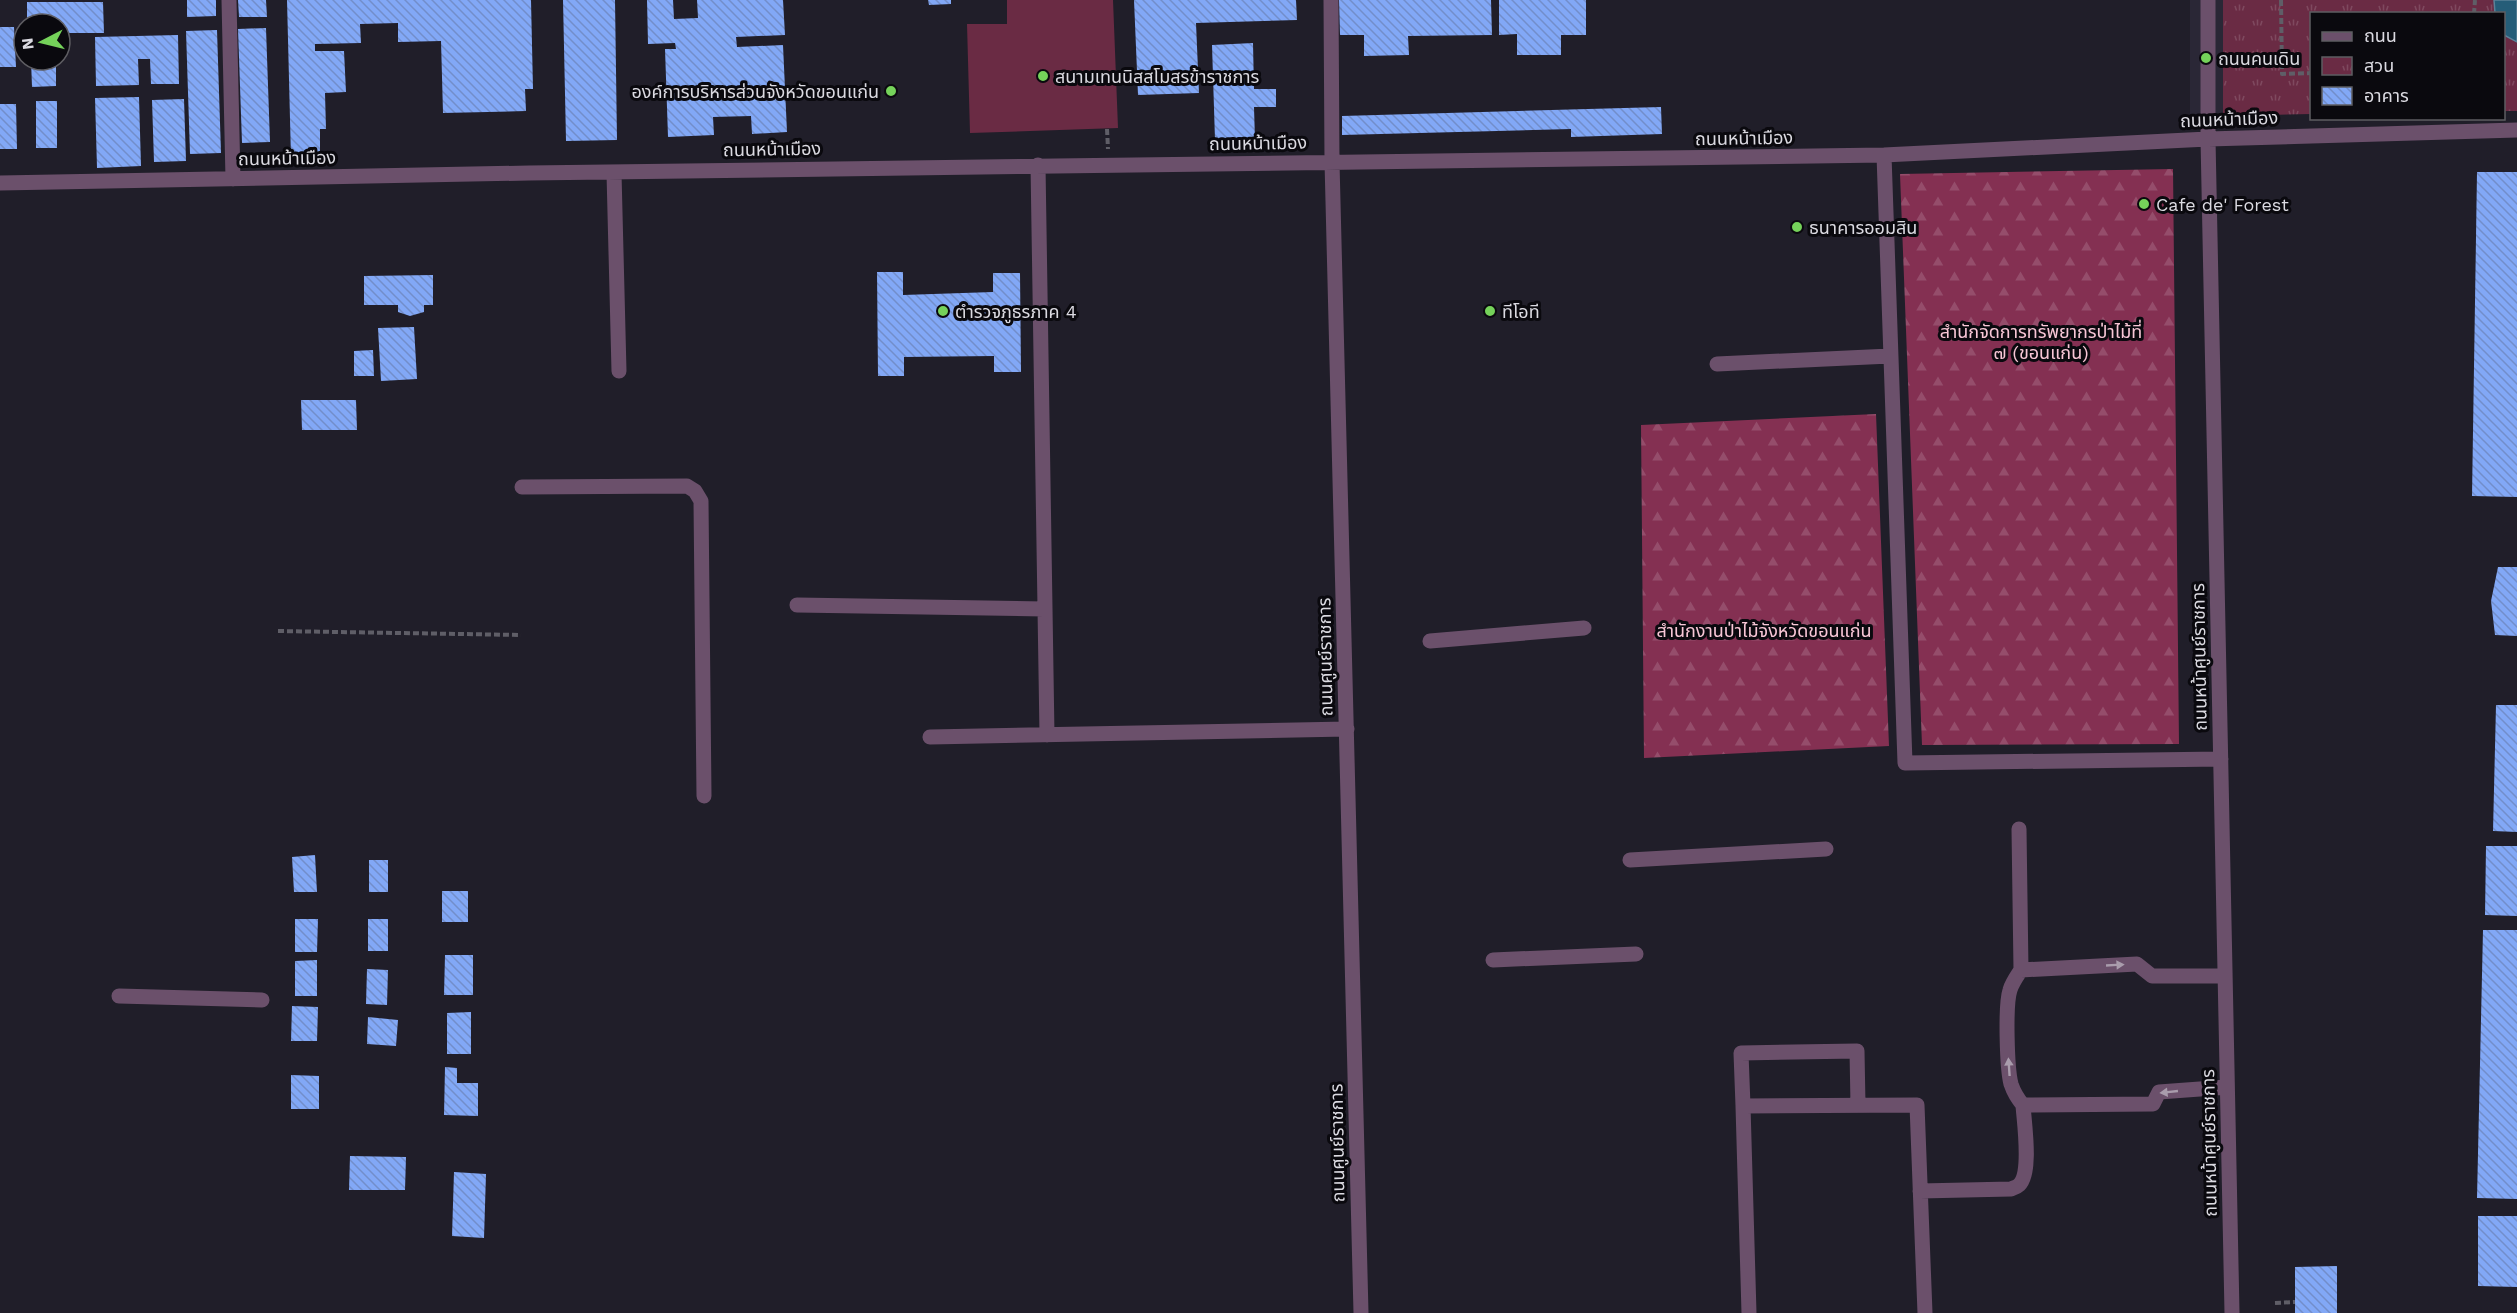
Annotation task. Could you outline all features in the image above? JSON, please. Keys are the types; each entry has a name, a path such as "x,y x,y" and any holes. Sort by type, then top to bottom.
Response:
{"street":[{"path":"228,0 234,179"},
{"name":"ถนนศูนย์ราชการ","path":"1331,0 1332,162 1361,1313"},
{"name":"ถนนหน้าศูนย์ราชการ","path":"2208,0 2208,139 2232,1313"},
{"name":"ถนนหน้าเมือง","path":"0,183 614,173 724,169 1504,162 1884,155 2208,139 2517,130"},
{"path":"1884,155 1905,764 2221,759"},
{"path":"1038,165 1047,735"},
{"path":"614,173 619,371"},
{"path":"1717,364 1890,356"},
{"path":"522,487 687,486 695,491 701,501 704,796"},
{"path":"797,605 1044,609"},
{"path":"1430,641 1584,628"},
{"path":"930,737 1347,729"},
{"path":"1920,1191 2011,1189 2020,1185 2024,1176 2026,1160 2023,1105 2010,1082 2008,1001 2010,989 2021,970 2019,829"},
{"path":"1630,860 1826,849"},
{"path":"1493,960 1636,954"},
{"path":"2021,970 2137,964 2152,976 2225,976"},
{"path":"119,996 262,1000"},
{"path":"1749,1313 1741,1053 1857,1051 1858,1105"},
{"path":"2023,1105 2153,1104 2160,1092 2227,1087"},
{"path":"1743,1106 1917,1105 1925,1313"}],"path":[{"path":"2281,0 2282,74 2310,73"},
{"path":"278,631 521,634"},
{"path":"2275,1302 2295,1302"}],"shaded area":[{"name":"ถนนคนเดิน","path":"2190,0 2223,0 2223,116 2190,116"}],"green space":[{"name":"สนามเทนนิสสโมสรข้าราชการ","path":"1007,0 1113,0 1118,128 970,133 967,24 1007,24"},
{"path":"2223,0 2494,0 2495,12 2310,12 2310,114 2223,116"},
{"path":"2505,36 2517,42 2517,111 2505,111"},
{"name":"สำนักจัดการทรัพยากรป่าไม้ที่ ๗ (ขอนแก่น)","path":"2173,169 2179,744 1922,745 1900,174"},
{"name":"สำนักงานป่าไม้จังหวัดขอนแก่น","path":"1876,414 1889,746 1644,758 1641,425"}],"water":[{"path":"2494,0 2517,0 2517,42 2505,36 2505,12 2495,12"}],"building":[{"path":"187,0 216,0 216,16 187,17"},
{"path":"238,0 266,0 267,17 239,17"},
{"path":"287,0 531,0 533,89 525,89 526,111 443,113 441,41 398,42 398,23 360,24 361,43 315,44 315,51 344,51 346,92 325,93 326,129 320,129 320,158 291,159"},
{"path":"563,0 615,0 617,140 566,141"},
{"path":"647,0 673,0 674,19 698,18 697,0 783,0 785,35 736,37 737,47 783,45 787,132 752,134 751,116 713,117 714,135 668,137 665,49 676,49 675,43 648,44"},
{"path":"928,0 951,0 951,4 929,5"},
{"path":"1134,0 1296,0 1297,20 1196,23 1199,93 1138,95"},
{"path":"1339,0 1491,0 1492,35 1408,36 1409,55 1364,56 1364,35 1340,35"},
{"path":"1499,0 1586,0 1586,35 1561,35 1561,55 1517,55 1517,34 1499,35"},
{"path":"27,2 103,2 104,33 72,33 72,12 27,12"},
{"path":"0,27 12,27 12,67 0,67"},
{"path":"266,28 270,142 242,143 238,29"},
{"path":"217,30 221,153 190,154 186,31"},
{"path":"178,35 179,84 151,84 150,59 138,59 139,85 96,86 95,37"},
{"path":"1253,43 1254,89 1276,89 1276,107 1254,107 1255,140 1215,140 1212,45"},
{"path":"31,72 56,72 56,86 32,87"},
{"path":"139,97 141,166 97,168 95,98"},
{"path":"184,99 186,161 154,162 152,100"},
{"path":"36,101 57,101 57,148 36,148"},
{"path":"0,104 16,104 17,149 0,149"},
{"path":"1661,107 1662,134 1571,137 1571,129 1342,135 1342,116"},
{"path":"2477,172 2517,172 2517,497 2472,496"},
{"path":"877,272 903,272 903,295 993,292 993,273 1020,273 1021,372 994,372 994,356 904,357 904,376 878,376"},
{"path":"433,275 433,305 424,305 424,312 410,316 398,312 398,305 364,305 364,276"},
{"path":"414,327 417,379 381,381 378,328"},
{"path":"373,350 374,376 354,376 354,351"},
{"path":"301,400 356,400 357,430 302,430"},
{"path":"2498,567 2517,567 2517,636 2495,635 2491,601"},
{"path":"2496,705 2517,705 2517,832 2493,831"},
{"path":"2486,846 2517,846 2517,916 2485,915"},
{"path":"315,855 317,892 294,892 292,857"},
{"path":"369,860 388,860 388,892 369,892"},
{"path":"442,891 468,891 468,922 442,922"},
{"path":"295,919 318,919 317,952 295,952"},
{"path":"368,919 388,919 388,951 368,951"},
{"path":"2483,930 2517,930 2517,1199 2477,1198"},
{"path":"445,955 473,955 473,995 444,995"},
{"path":"317,960 317,996 295,996 295,961"},
{"path":"367,969 388,970 387,1005 366,1004"},
{"path":"292,1006 318,1007 317,1041 291,1041"},
{"path":"471,1012 471,1054 447,1054 447,1013"},
{"path":"368,1017 398,1020 396,1046 367,1044"},
{"path":"445,1067 457,1068 457,1083 478,1083 478,1116 444,1115"},
{"path":"291,1075 319,1076 319,1109 291,1109"},
{"path":"350,1156 406,1157 405,1190 349,1190"},
{"path":"454,1172 486,1174 484,1238 452,1236"},
{"path":"2478,1216 2517,1216 2517,1287 2478,1286"},
{"path":"2337,1266 2337,1313 2295,1313 2295,1267"}],"place":[{"name":"ถนนคนเดิน","path":"2206,58"},
{"name":"สนามเทนนิสสโมสรข้าราชการ","path":"1043,76"},
{"name":"องค์การบริหารส่วนจังหวัดขอนแก่น","path":"891,91"},
{"name":"Cafe de' Forest","path":"2144,204"},
{"name":"ธนาคารออมสิน","path":"1797,227"},
{"name":"ตำรวจภูธรภาค 4","path":"943,311"},
{"name":"ทีโอที","path":"1490,311"}]}
